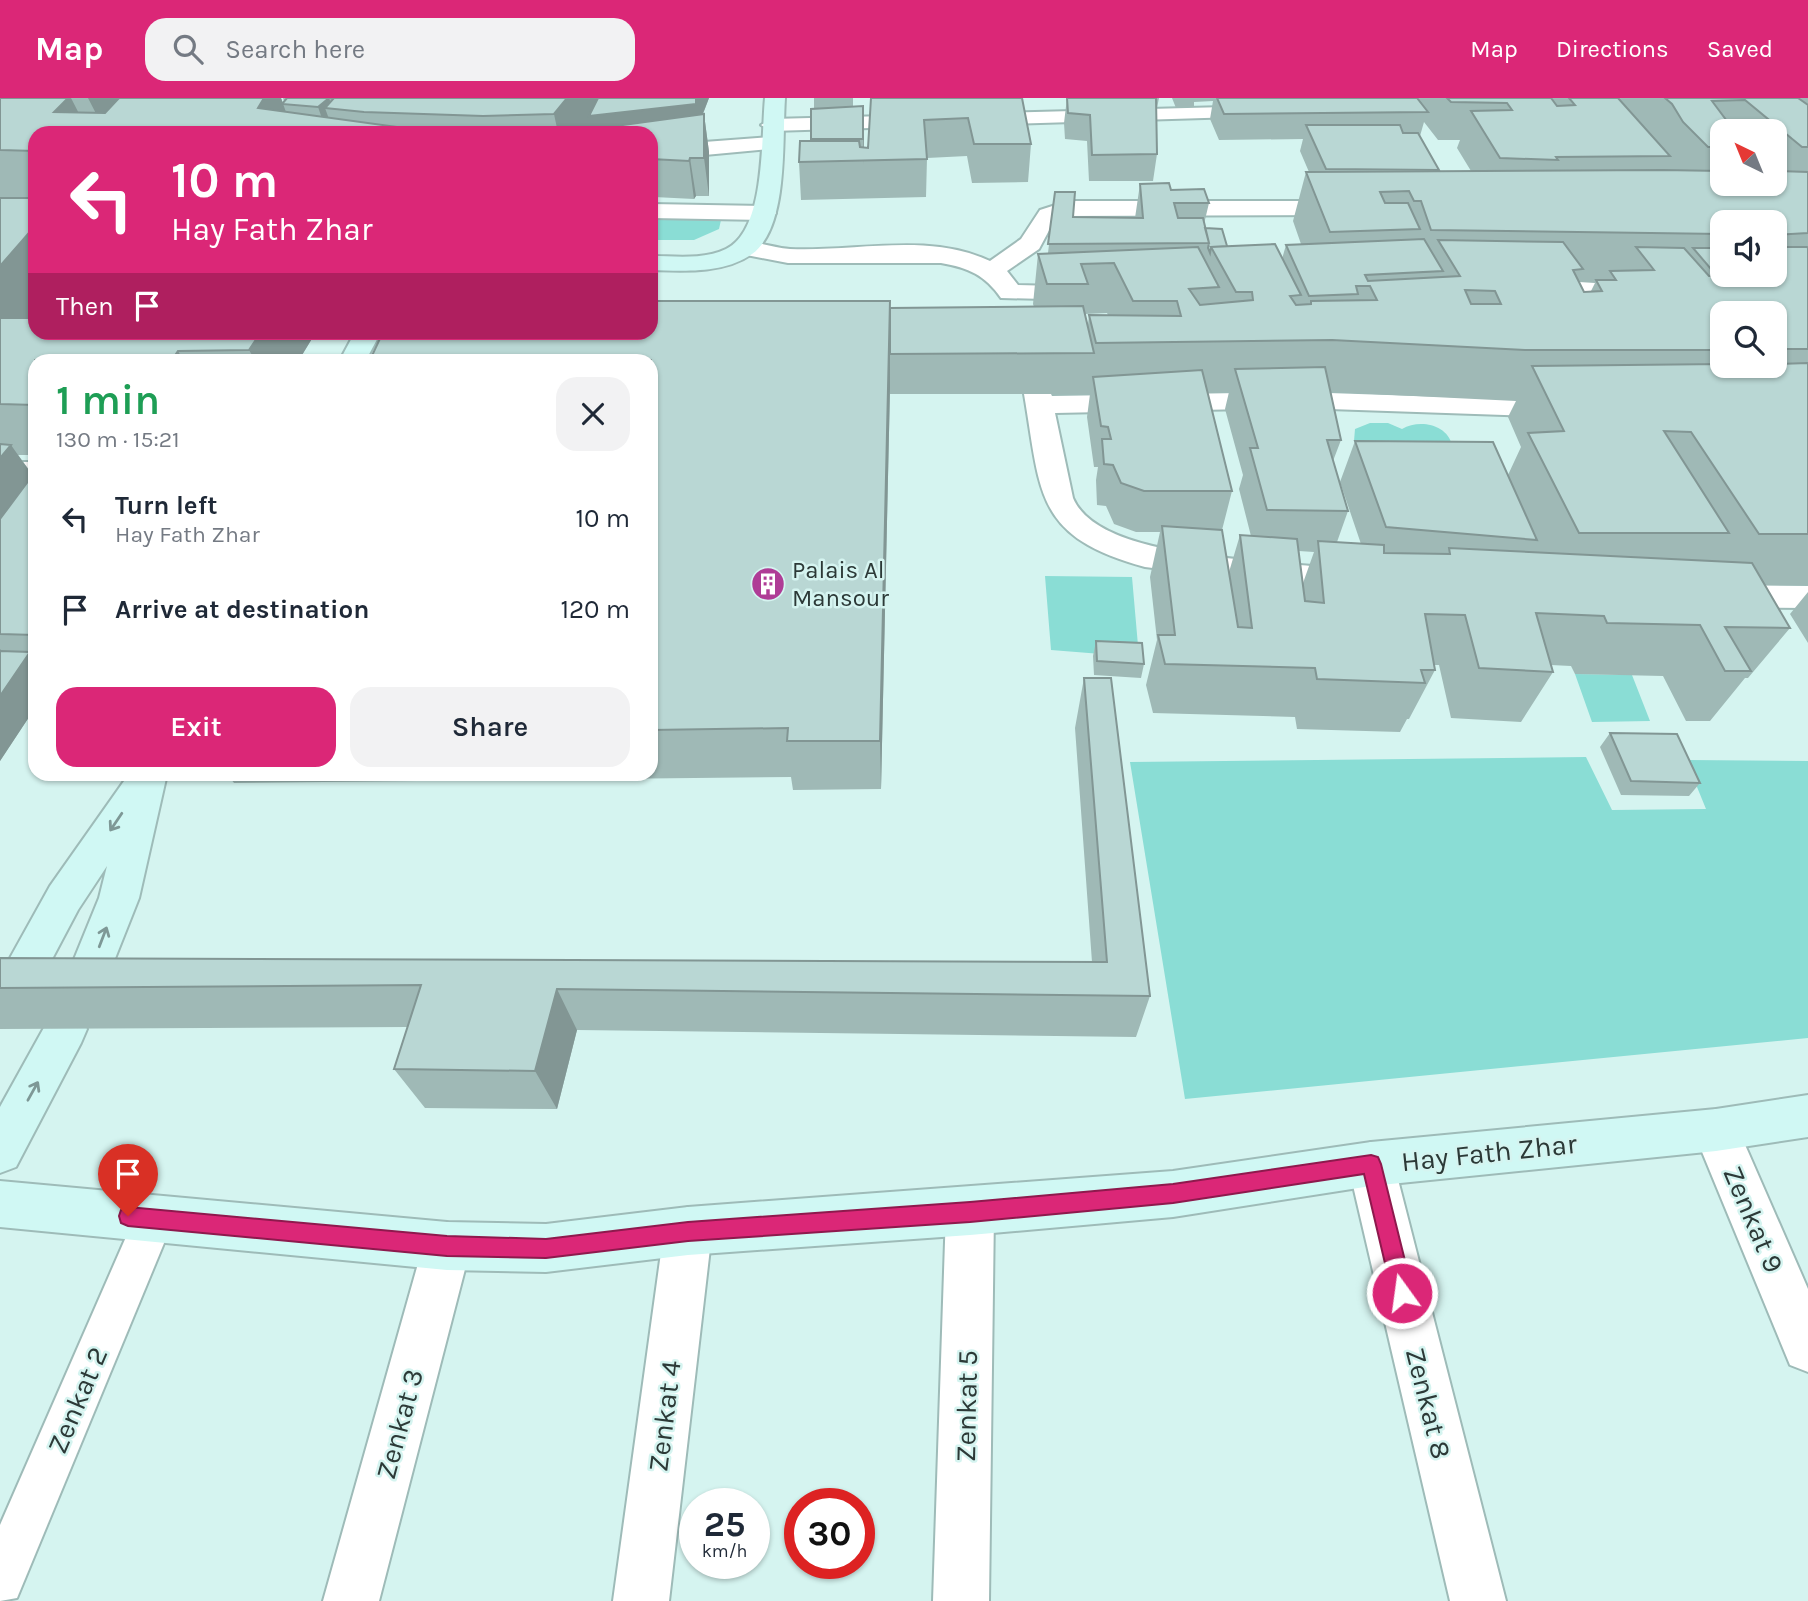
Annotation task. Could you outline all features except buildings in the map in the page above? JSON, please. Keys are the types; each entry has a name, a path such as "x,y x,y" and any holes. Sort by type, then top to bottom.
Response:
{"street":[{"path":"658,263 711,261 745,248 755,239 764,213 775,98"},
{"path":"658,152 771,134 1283,112"},
{"path":"992,270 1032,242 1039,221 1054,211 1068,208 1368,208"},
{"path":"658,211 764,213"},
{"path":"745,248 788,256 953,257 992,270 1004,281 1013,304 1106,292"},
{"path":"1503,288 1665,290"},
{"path":"1388,585 1144,557 1120,550 1072,521 1060,504 1039,400 1300,400 1503,409 1595,409"},
{"path":"0,471 28,471"},
{"path":"1686,596 1808,597"},
{"path":"8,1000 64,898 144,781"},
{"path":"0,1150 72,1015 119,898 147,781"},
{"name":"Hay Fath Zhar","path":"0,1204 447,1246 546,1248 688,1231 970,1212 1173,1194 1371,1164 1716,1130 1808,1116"},
{"name":"Zenkat 9","path":"1716,1130 1808,1347"},
{"name":"Zenkat 8","path":"1371,1164 1478,1601"},
{"name":"Zenkat 5","path":"961,1601 970,1212"},
{"name":"Zenkat 4","path":"640,1601 688,1231"},
{"name":"Zenkat 3","path":"351,1601 447,1246"}],"lane":[{"name":"Zenkat 2","path":"0,1581 154,1219"}],"shaded area":[{"path":"658,220 721,220 719,229 694,240 658,240"},
{"path":"1370,423 1388,423 1402,429 1416,424 1431,425 1444,432 1452,445 1358,446 1354,441 1355,429"},
{"path":"1045,576 1132,577 1139,657 1051,650"},
{"path":"1575,674 1632,675 1650,721 1592,722"},
{"path":"1586,757 1612,810 1706,809 1686,760 1808,761 1808,1038 1185,1099 1130,762"}],"place":[{"name":"Palais Al Mansour","path":"768,584"}],"route":[{"path":"128,1216 447,1246 546,1248 688,1231 970,1212 1173,1194 1371,1164 1402,1293"}]}
